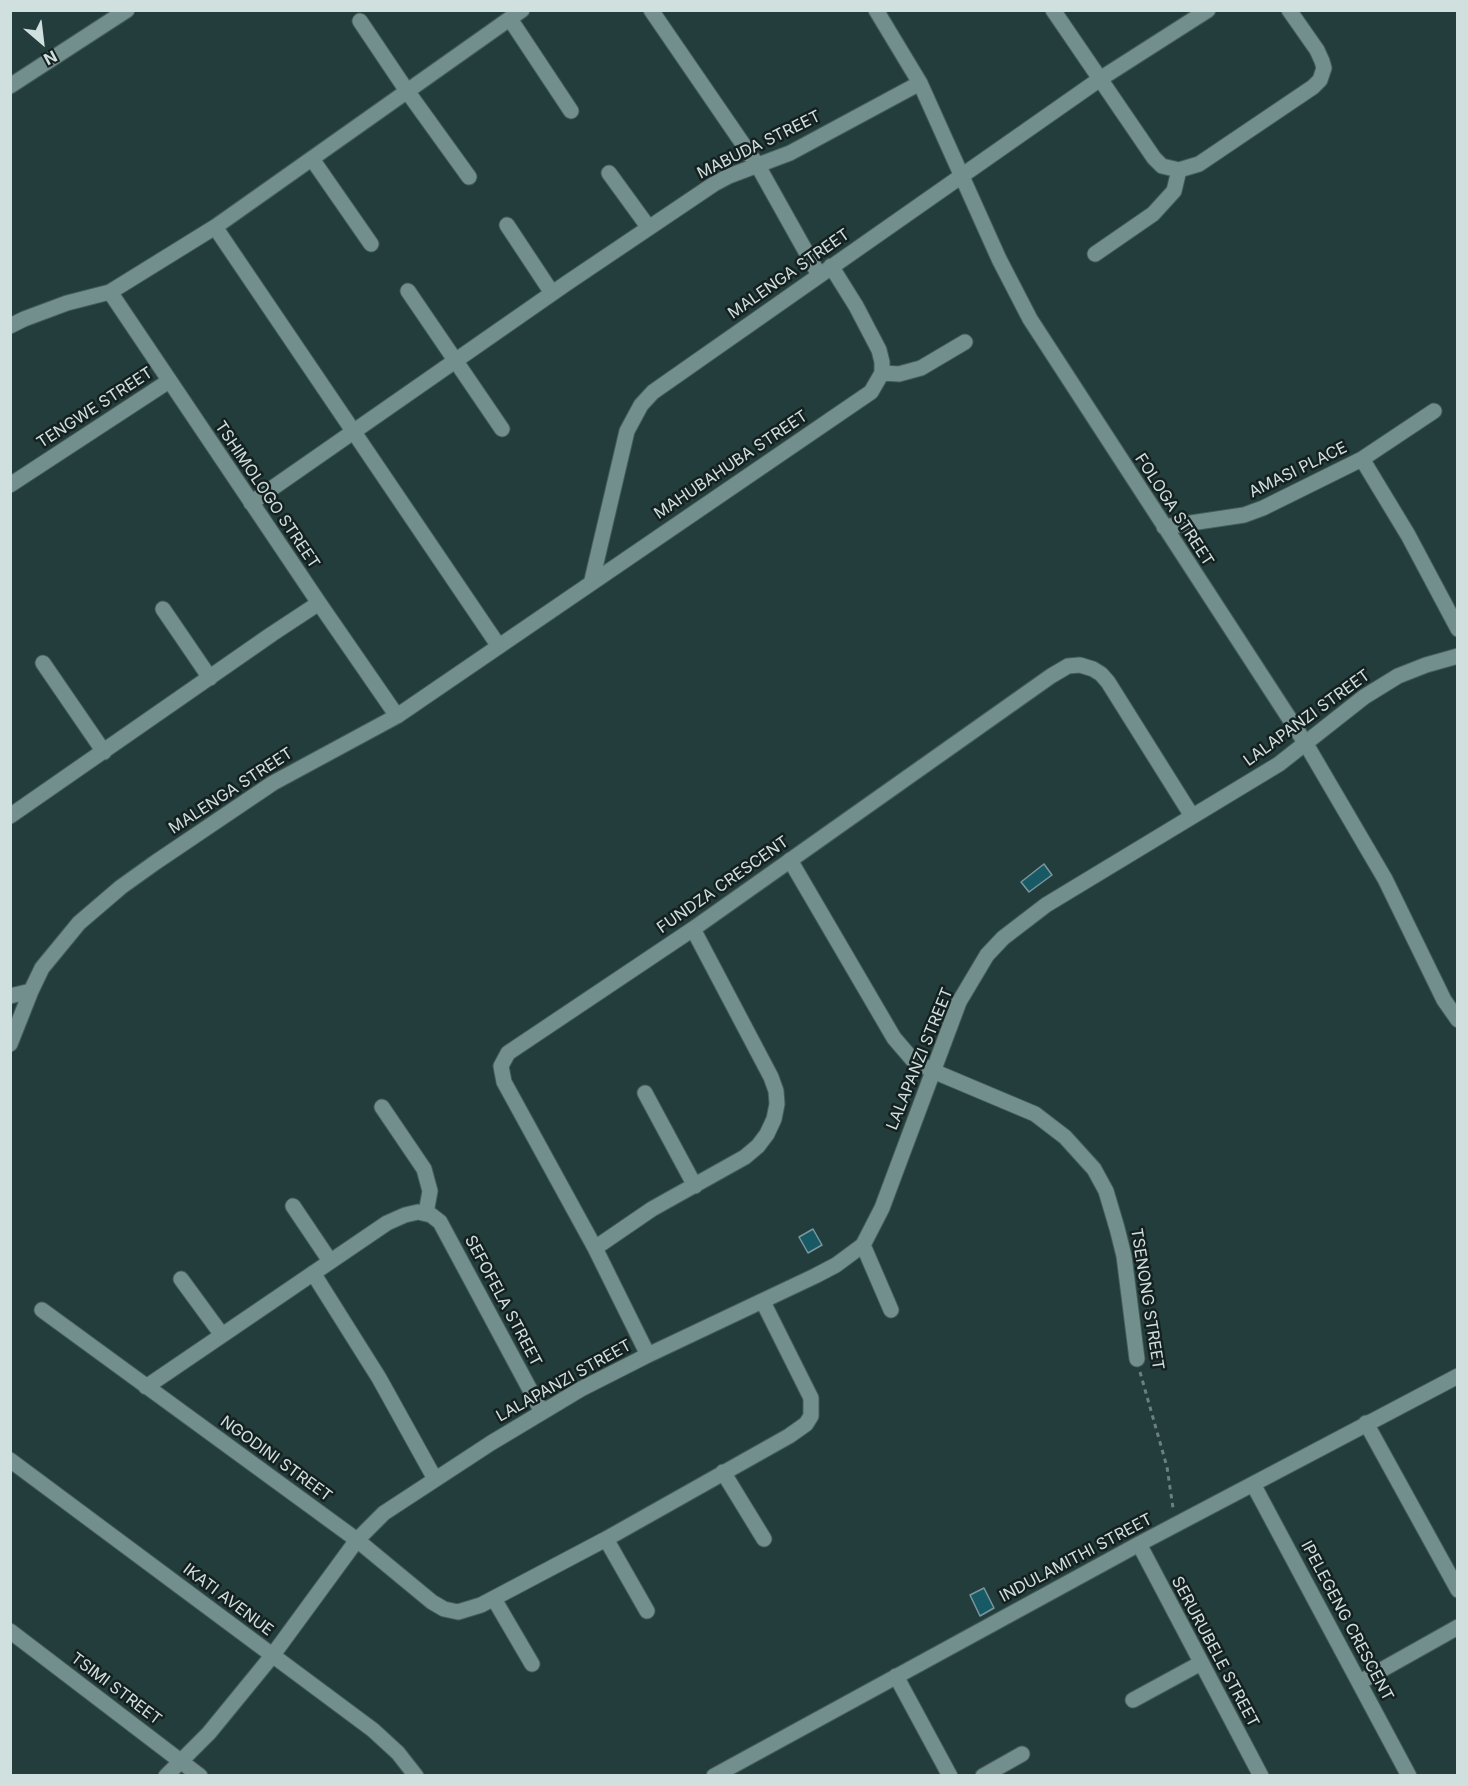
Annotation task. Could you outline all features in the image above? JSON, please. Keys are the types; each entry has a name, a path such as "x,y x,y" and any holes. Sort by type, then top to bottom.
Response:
{"street":[{"path":"10,86 127,10"},
{"path":"651,10 758,166 825,271 856,306 879,350 882,373 899,374 921,368 964,342"},
{"name":"FOLOGA STREET","path":"876,10 920,83 1013,290 1306,744 1385,879 1444,1000 1458,1020"},
{"path":"1053,10 1154,158 1162,166 1179,170 1199,164 1320,80 1324,68 1322,61 1289,10"},
{"name":"MALENGA STREET","path":"10,1044 42,968 79,923 121,887 273,783 397,716 592,580 630,424 641,405 653,392 1100,80 1208,10"},
{"path":"10,326 58,306 110,292 215,227 516,15 571,111"},
{"path":"360,21 469,177"},
{"name":"MABUDA STREET","path":"251,503 552,293 714,184 789,153 920,83"},
{"path":"312,159 371,244"},
{"path":"1095,254 1153,214 1174,191 1179,170"},
{"path":"609,173 649,228"},
{"path":"507,225 552,293"},
{"path":"215,227 498,645"},
{"path":"408,291 502,429"},
{"name":"TSHIMOLOGO STREET","path":"110,292 397,716"},
{"name":"MAHUBAHUBA STREET","path":"592,580 860,400 876,385 882,373"},
{"name":"TENGWE STREET","path":"10,485 169,381"},
{"name":"AMASI PLACE","path":"1164,527 1253,512 1362,459 1434,411"},
{"path":"1362,459 1408,535 1458,629"},
{"path":"10,816 319,603"},
{"path":"163,609 210,678"},
{"name":"LALAPANZI STREET","path":"166,1776 209,1732 272,1656 357,1540 384,1513 542,1412 605,1375 763,1302 836,1265 863,1245 882,1208 959,1002 987,955 1003,938 1046,905 1280,764 1345,710 1379,687 1426,664 1458,656"},
{"path":"43,663 104,752"},
{"name":"FUNDZA CRESCENT","path":"648,1355 595,1248 504,1082 501,1066 513,1048 693,929 1068,666 1080,665 1101,674 1108,682 1192,816"},
{"name":"TSENONG STREET","path":"790,860 894,1038 912,1059 933,1071 1035,1114 1065,1137 1094,1169 1106,1191 1124,1256 1137,1359"},
{"path":"595,1248 636,1219 733,1165 758,1146 774,1119 777,1104 776,1091 764,1062 693,929"},
{"path":"10,996 31,991"},
{"path":"645,1093 695,1186"},
{"path":"146,1387 387,1222 405,1215 426,1213 430,1191 424,1169 382,1107"},
{"path":"293,1206 330,1261"},
{"name":"SEFOFELA STREET","path":"426,1213 440,1222 450,1239 542,1412"},
{"path":"863,1245 891,1310"},
{"path":"313,1273 380,1378 435,1479"},
{"path":"182,1279 222,1335"},
{"name":"NGODINI STREET","path":"42,1310 357,1540 432,1602 444,1609 458,1612 494,1599 606,1539 799,1430 811,1416 811,1398 763,1302"},
{"name":"INDULAMITHI STREET","path":"714,1776 1138,1544 1458,1376"},
{"path":"1366,1423 1458,1590"},
{"name":"IKATI AVENUE","path":"10,1461 373,1730 398,1753 416,1776"},
{"path":"723,1472 764,1539"},
{"name":"IPELEGENG CRESCENT","path":"1253,1484 1409,1776"},
{"path":"606,1539 646,1611"},
{"name":"SERURUBELE STREET","path":"1138,1544 1258,1775"},
{"path":"494,1599 532,1664"},
{"path":"1360,1682 1458,1627"},
{"name":"TSIMI STREET","path":"10,1631 200,1776"},
{"path":"1133,1700 1201,1664"},
{"path":"896,1676 950,1776"},
{"path":"983,1776 1022,1755"}],"path":[{"name":"TSENONG STREET","path":"1137,1359 1167,1467 1176,1525"}],"building":[{"path":"1044,864 1052,875 1029,892 1021,882"},
{"path":"813,1229 822,1245 808,1253 799,1237"},
{"path":"984,1588 994,1608 980,1616 970,1595"}]}
